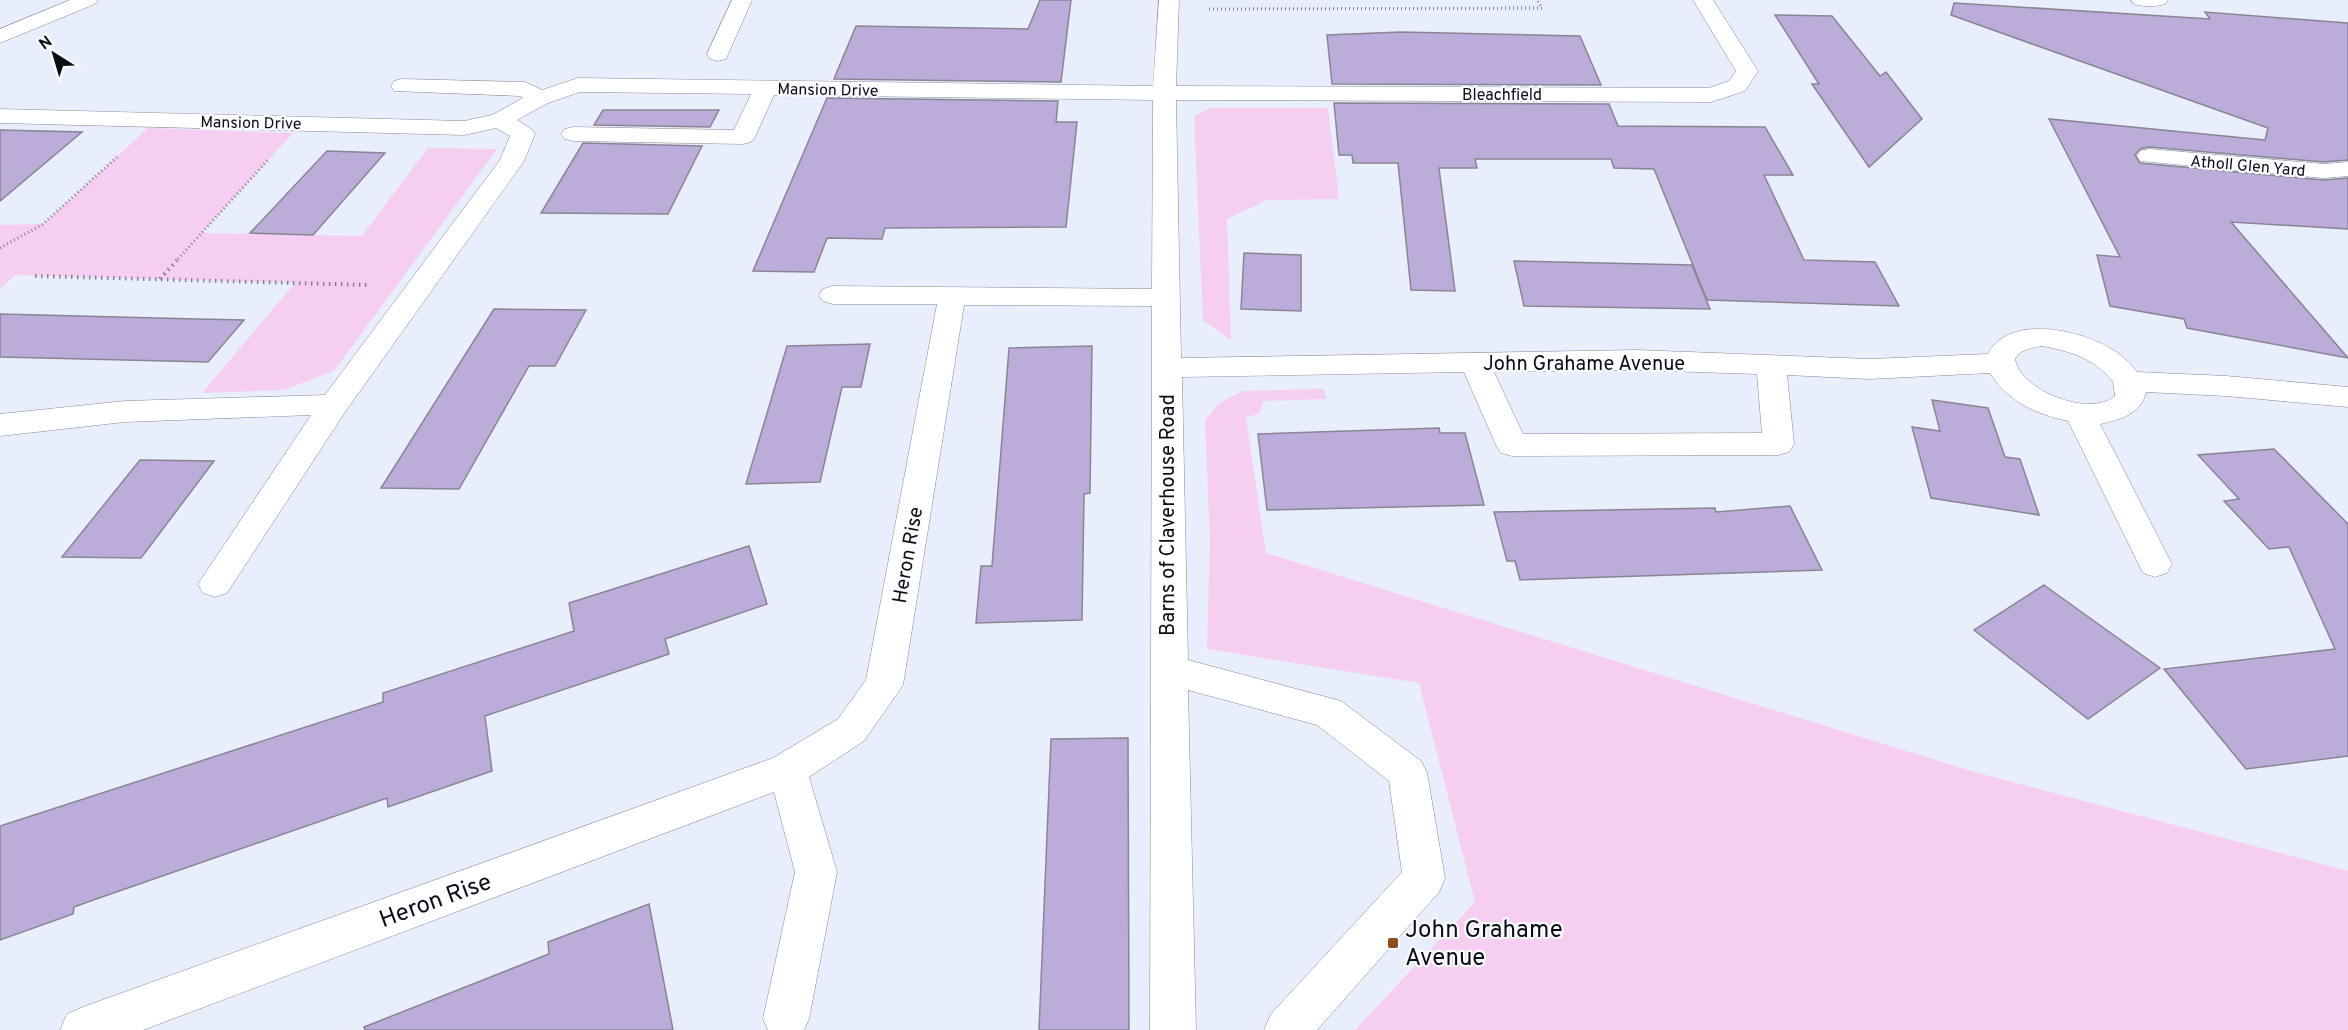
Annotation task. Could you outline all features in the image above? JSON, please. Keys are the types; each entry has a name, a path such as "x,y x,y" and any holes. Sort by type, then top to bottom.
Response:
{"street":[{"path":"0,37 88,0"},
{"path":"718,54 742,0"},
{"name":"Bleachfield","path":"1164,93 1711,95 1737,86 1747,71 1703,0"},
{"path":"2141,0 2158,0"},
{"name":"Barns of Claverhouse Road","path":"1169,4 1164,93 1173,1030"},
{"name":"Mansion Drive","path":"0,116 464,128 500,120 540,98 578,85 1164,93"},
{"path":"402,86 525,89 540,98"},
{"path":"573,134 743,137 765,89"},
{"path":"215,584 334,405 512,161 523,134 500,120"},
{"name":"Atholl Glen Yard","path":"2149,156 2324,171 2348,169"},
{"path":"833,295 1165,298"},
{"name":"Heron Rise","path":"83,1030 787,771 851,730 884,685 952,296"},
{"path":"2042,337 2083,346 2118,368 2128,381 2131,393 2127,404 2116,411 2099,414 2056,408 2027,394 2006,375 2001,363 2002,351 2011,343 2024,338 2042,337"},
{"name":"John Grahame Avenue","path":"1166,368 1637,360 1870,369 2001,363"},
{"path":"1475,363 1512,445 1778,444 1771,366"},
{"path":"2128,381 2226,386 2348,398"},
{"path":"0,424 58,416 197,406 334,405"},
{"path":"2079,413 2155,564"},
{"path":"1168,670 1328,712 1407,772 1424,878 1287,1030"},
{"path":"786,1019 816,872 787,771"}],"path":[{"path":"1169,4 1542,8 1537,0"},
{"path":"0,248 43,225 157,120"},
{"path":"160,279 301,124"},
{"path":"35,276 420,286"}],"shaded area":[{"path":"1211,108 1328,108 1339,199 1267,200 1227,219 1231,340 1203,320 1194,116"},
{"path":"148,128 293,133 202,233 362,236 428,148 497,149 334,371 284,390 202,393 295,283 15,275 0,289 0,225 43,224"},
{"path":"1324,389 1326,399 1263,401 1260,413 1246,418 1266,553 1971,771 2348,871 2348,1030 1355,1030 1475,902 1419,683 1207,649 1210,541 1205,420 1218,404 1243,391"}],"building":[{"path":"1040,0 1071,0 1061,82 834,79 856,26 1028,29"},
{"path":"1954,3 2210,19 2205,12 2348,23 2348,160 2324,162 2149,147 2140,149 2135,155 2140,163 2324,180 2348,178 2348,229 2231,222 2348,358 2187,328 2184,319 2110,306 2097,255 2120,257 2049,119 2265,140 2268,128 1951,15"},
{"path":"1775,15 1832,16 1880,76 1886,72 1922,119 1869,167 1812,84 1819,84"},
{"path":"1401,32 1580,36 1601,85 1332,84 1327,35"},
{"path":"827,98 1058,101 1056,122 1077,122 1066,227 885,228 882,239 827,238 814,272 753,271"},
{"path":"1334,103 1609,104 1618,126 1765,127 1793,175 1764,175 1804,260 1875,262 1899,306 1707,300 1654,169 1614,168 1611,159 1475,159 1477,168 1439,168 1455,291 1411,290 1398,163 1353,163 1352,155 1339,155"},
{"path":"603,110 719,110 710,127 594,125"},
{"path":"0,130 82,132 0,201"},
{"path":"583,143 702,146 668,214 541,213"},
{"path":"327,151 385,153 313,235 250,233"},
{"path":"1244,253 1301,255 1301,311 1241,309"},
{"path":"1514,261 1692,265 1710,309 1524,306"},
{"path":"494,309 586,310 555,366 529,366 459,489 381,488"},
{"path":"0,314 244,320 208,362 0,357"},
{"path":"870,344 861,387 842,387 820,482 746,484 787,346"},
{"path":"1092,346 1090,493 1084,494 1082,620 976,623 981,566 992,566 1009,348"},
{"path":"1932,400 1988,408 2005,457 2020,459 2039,515 1931,498 1912,427 1940,431"},
{"path":"1439,428 1440,433 1465,433 1484,505 1267,510 1258,434"},
{"path":"2274,449 2348,524 2348,756 2246,769 2164,669 2335,649 2289,547 2269,549 2224,501 2239,499 2198,455"},
{"path":"140,460 214,461 141,558 62,557"},
{"path":"1790,506 1822,570 1520,580 1515,561 1507,561 1494,512 1715,508 1716,512"},
{"path":"749,546 767,604 665,639 669,654 485,716 492,771 388,807 387,798 74,907 73,914 0,940 0,826 383,702 383,693 574,631 569,603"},
{"path":"2044,585 2160,668 2088,719 1974,630"},
{"path":"1128,738 1129,1030 1039,1030 1051,739"},
{"path":"649,904 673,1030 365,1030 364,1027 549,954 548,942"}],"place":[{"name":"John Grahame Avenue","path":"1393,943"}]}
